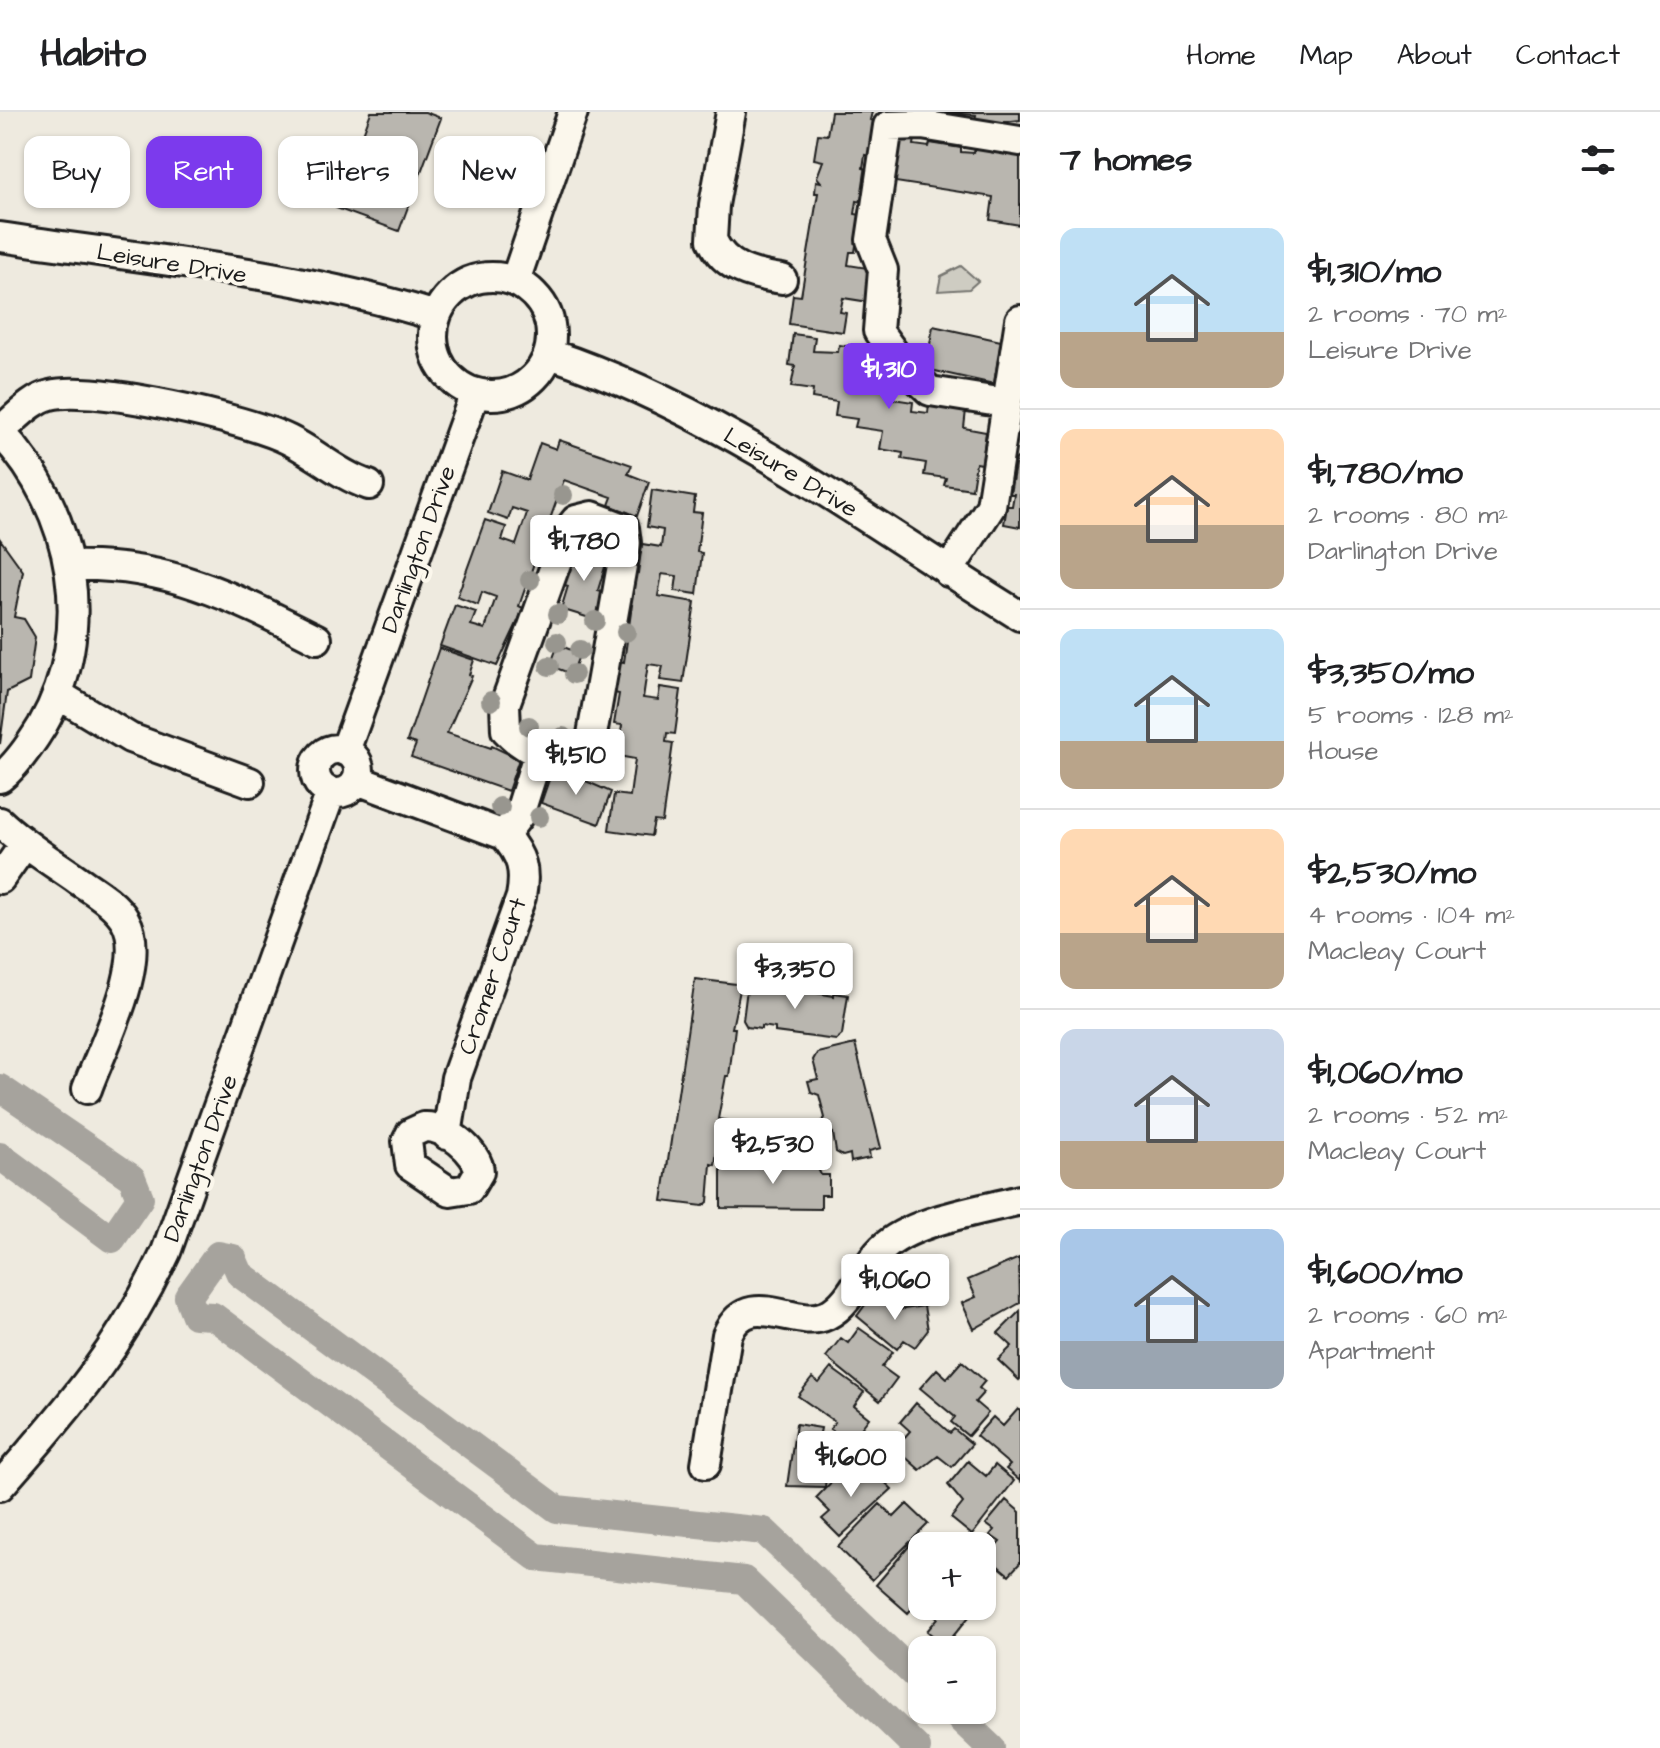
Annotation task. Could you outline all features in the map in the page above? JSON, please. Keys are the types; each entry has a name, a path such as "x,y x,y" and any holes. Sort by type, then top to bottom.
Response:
{"street":[{"path":"515,281 573,112"},
{"path":"731,112 711,221 712,240 731,264 759,276 782,279"},
{"path":"1005,403 930,391 902,364 878,331 883,270 871,240 888,126 922,125 1020,141"},
{"name":"Leisure Drive","path":"0,237 309,284 380,299 436,316"},
{"path":"484,277 515,281 528,288 546,311 551,325 550,354 543,368 520,388 490,396 475,393 460,387 439,363 433,348 436,316 443,302 468,281 484,277"},
{"path":"948,572 991,506 1020,320"},
{"name":"Leisure Drive","path":"550,354 612,374 709,422 818,485 1020,616"},
{"path":"0,778 37,734 59,695 70,652 73,604 70,566 61,529 41,484 0,432 47,395 73,393 108,397 192,410 252,426 289,440 347,478 369,485"},
{"name":"Darlington Drive","path":"345,751 475,393"},
{"path":"592,516 624,528 626,543 590,746 581,754 565,757 538,755 506,730 505,704 568,530 576,520 592,516"},
{"path":"70,566 103,565 178,576 250,605 317,639"},
{"path":"59,695 130,738 250,782"},
{"path":"345,751 356,760 357,780 344,792 331,792 320,784 317,765 325,753 345,751"},
{"path":"357,780 504,835 519,815 538,755"},
{"name":"Darlington Drive","path":"0,1486 94,1378 145,1297 166,1252 331,792"},
{"path":"0,822 24,845 112,905 130,934 133,954 129,976 87,1089"},
{"name":"Cromer Court","path":"447,1135 456,1078 521,897 526,873 518,851 504,835"},
{"path":"0,879 24,845"},
{"path":"706,1464 727,1335 732,1324 757,1311 815,1318 827,1315 841,1305 881,1250 906,1232 1020,1200"}],"shaded area":[{"path":"961,266 978,281 969,289 938,291 941,276"}],"building":[{"path":"371,112 425,112 441,118 418,180 418,136 362,136"},
{"path":"831,112 872,112 870,120 877,121 871,156 865,155 863,168 867,169 862,202 857,201 855,214 861,215 855,252 850,252 848,265 874,269 869,302 843,298 840,312 846,313 843,332 789,324 793,295 801,296 818,193 815,193 816,181 821,182 817,177 823,161 814,159 818,134 827,135"},
{"path":"929,112 1020,112 1020,120 995,123 975,120 976,115"},
{"path":"896,137 915,139 914,145 929,147 930,143 961,148 961,152 974,153 975,148 1020,155 1020,225 990,220 993,197 889,181"},
{"path":"336,208 408,208 399,231"},
{"path":"933,326 1001,341 994,384 926,369"},
{"path":"793,334 815,337 813,351 838,352 839,345 877,351 874,369 897,372 893,399 913,402 912,411 928,413 929,404 966,410 964,428 986,432 982,464 976,463 972,489 944,485 946,478 924,475 926,463 902,459 903,453 880,449 883,431 855,427 857,419 835,416 837,402 812,398 813,390 791,387 795,366 789,365"},
{"path":"559,440 632,465 628,474 649,482 637,516 609,505 612,497 564,480 549,522 553,524 548,539 542,554 538,552 519,606 523,608 497,666 440,646 455,605 476,612 471,625 485,629 496,597 482,592 478,605 457,597 485,520 506,527 502,540 516,545 527,513 512,508 508,520 488,513 502,471 527,480 540,443 556,449"},
{"path":"1020,456 1020,527 1004,524 1007,506 1012,506 1014,494 1010,494 1016,459"},
{"path":"652,490 695,497 693,512 702,513 697,552 702,553 697,594 675,591 677,576 662,574 658,596 695,602 683,683 660,680 663,666 648,664 643,698 658,700 660,687 681,690 675,734 667,733 666,742 673,743 662,822 654,821 651,836 609,830 614,794 630,796 635,759 618,756 622,725 614,724 619,694 614,693 619,661 624,662 632,605 628,604 632,572 638,573 642,544 661,547 663,530 647,527"},
{"path":"0,539 23,571 14,617 24,619 35,637 29,681 7,692 0,744"},
{"path":"574,546 608,557 598,590 606,592 596,620 561,609 568,586 561,584"},
{"path":"558,645 580,653 572,674 550,666"},
{"path":"439,648 474,660 469,675 472,676 447,733 492,746 519,759 508,791 411,757 416,744 407,741"},
{"path":"552,771 569,777 570,774 611,792 599,824 541,803"},
{"path":"695,979 736,984 740,990 732,1028 735,1028 729,1076 726,1076 718,1119 729,1121 727,1131 719,1138 715,1165 711,1164 708,1202 703,1206 662,1201"},
{"path":"748,981 834,996 834,993 848,995 842,1035 836,1040 775,1032 775,1028 747,1027 743,1020"},
{"path":"855,1044 881,1148 869,1151 870,1158 851,1162 850,1154 843,1156 836,1152 833,1133 823,1136 820,1123 825,1118 819,1095 811,1092 808,1081 818,1079 813,1060 817,1053"},
{"path":"726,1162 816,1164 821,1175 829,1175 829,1195 821,1195 821,1209 721,1208 721,1169"},
{"path":"1019,1258 1020,1303 974,1329 962,1303 976,1297 968,1280"},
{"path":"871,1297 898,1310 924,1306 928,1330 915,1347 904,1340 897,1349 857,1316"},
{"path":"1020,1311 1019,1380 998,1360 1012,1346 998,1333"},
{"path":"859,1328 893,1352 882,1367 897,1378 880,1401 826,1357 841,1338 848,1343"},
{"path":"962,1361 985,1381 979,1388 984,1392 975,1402 988,1413 968,1436 951,1422 955,1417 920,1388 937,1369 947,1378"},
{"path":"831,1368 864,1392 854,1406 869,1418 850,1443 830,1429 835,1422 798,1396 812,1378 819,1383"},
{"path":"916,1403 950,1433 954,1429 972,1444 952,1467 938,1456 920,1470 895,1448 910,1431 900,1422"},
{"path":"1018,1409 1020,1481 1006,1469 1010,1465 976,1436 993,1417 1003,1426"},
{"path":"796,1424 821,1428 819,1438 845,1442 841,1470 827,1468 825,1487 787,1486"},
{"path":"968,1461 986,1476 995,1465 1014,1481 974,1532 968,1532 951,1518 963,1503 948,1485"},
{"path":"845,1468 859,1482 871,1469 892,1489 840,1537 822,1519 830,1512 816,1498"},
{"path":"1006,1500 1020,1512 1020,1563 1009,1575 996,1564 996,1547 1000,1542 996,1539 996,1532 986,1524"},
{"path":"880,1504 894,1517 907,1504 928,1524 920,1532 908,1532 908,1544 872,1580 838,1547"},
{"path":"908,1547 908,1613 876,1585"},
{"path":"936,1620 966,1620 953,1636 933,1636 927,1631"}],"waterway":[{"path":"0,1088 132,1178 140,1198 112,1239 0,1156"},
{"path":"908,1669 764,1531 557,1509 240,1274 233,1258 218,1255 188,1297 195,1315 213,1316 536,1557 744,1580 917,1748"},
{"path":"966,1724 991,1748"}]}
